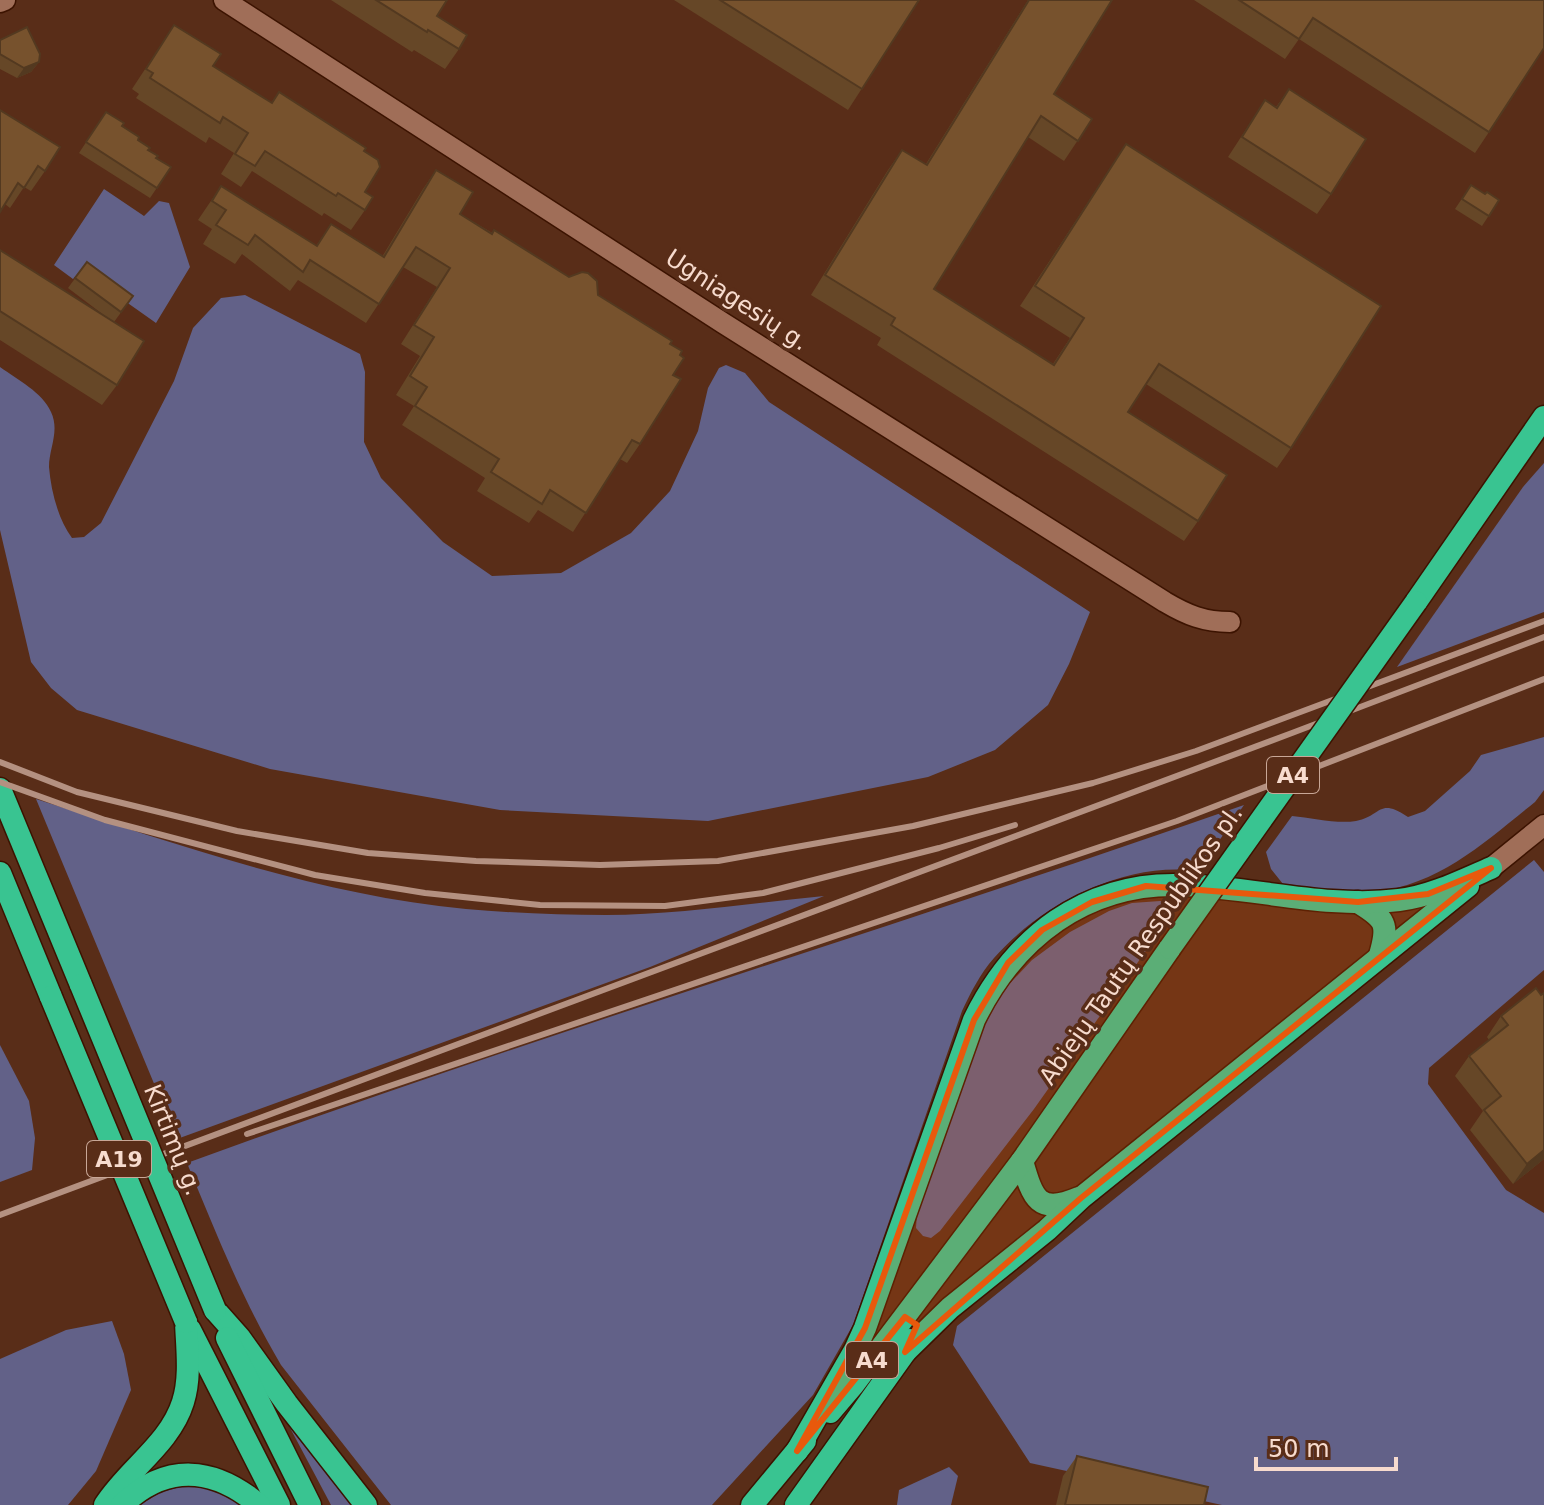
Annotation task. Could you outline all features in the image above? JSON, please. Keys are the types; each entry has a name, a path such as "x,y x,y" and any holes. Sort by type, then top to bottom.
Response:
{"highway":[{"name":"Abiejų Tautų Respublikos pl.","path":"752,1505 853,1385 1022,1161 1543,422"},
{"name":"Kirtimų g.","path":"0,789 215,1310 257,1403 310,1505"},
{"path":"797,1451 865,1328 974,1020 989,990 1023,946 1066,915 1119,892 1146,886 1180,885 1358,902 1399,900 1428,894 1491,868"},
{"path":"905,1352 950,1308 1047,1230 1081,1198 1491,868"},
{"name":"A19","path":"0,873 186,1322 279,1505"},
{"path":"1358,902 1383,921 1387,933 1380,955"},
{"path":"1022,1161 1032,1190 1045,1205 1059,1207 1081,1198"},
{"name":"Abiejų Tautų Respublikos pl.","path":"796,1505 905,1352 944,1266"},
{"path":"215,1310 239,1337 366,1505"},
{"path":"105,1505 179,1414 187,1386 186,1322"},
{"path":"122,1505 148,1484 189,1474 226,1482 259,1505"}],"street":[{"name":"Ugniagesių g.","path":"224,0 723,323 1165,602 1188,616 1208,622 1230,622"},
{"path":"1491,868 1544,825"}],"highlighted area":[{"path":"1491,868 1081,1198 905,1352 917,1325 905,1317 797,1451 865,1328 974,1020 1008,963 1042,930 1092,902 1146,886 1358,902 1428,894"}],"shaded area":[{"path":"104,189 144,216 159,201 169,203 190,267 156,323 81,270 73,279 54,265"},
{"path":"245,295 360,354 365,372 364,442 381,478 443,542 492,576 561,573 631,533 670,491 698,431 708,388 719,368 726,365 745,373 769,402 1090,612 1069,664 1048,705 995,750 928,777 708,821 500,810 270,769 77,710 51,688 31,662 0,530 0,367 36,392 51,412 54,433 49,467 53,495 72,538 84,537 101,523 174,381 193,328 221,298"},
{"path":"1544,463 1544,612 1397,667 1523,487"},
{"path":"1544,737 1544,790 1535,802 1480,846 1442,870 1399,887 1365,893 1283,884 1271,869 1266,852 1292,816 1349,822 1391,808 1408,817 1425,811 1470,771 1481,755"},
{"path":"36,799 195,850 302,880 411,902 466,909 606,915 688,911 824,896 650,967 177,1139"},
{"path":"1244,805 1198,871 1142,873 1086,890 1035,920 989,964 962,1011 853,1325 813,1395 712,1505 391,1505 281,1365 242,1291 187,1163 450,1070"},
{"path":"1534,860 1544,872 1544,970 1429,1068 1428,1084 1506,1190 1544,1213 1544,1505 1222,1505 1030,1463 953,1345 957,1326"},
{"path":"1160,901 1173,905 1152,935 1155,938 1034,1109 940,1231 931,1238 923,1236 916,1228 917,1213 980,1031 996,998 1032,960 1070,932 1109,911 1132,903"},
{"path":"0,1045 29,1101 35,1138 32,1170 0,1182"},
{"path":"112,1321 124,1354 131,1390 96,1471 68,1505 0,1505 0,1359 66,1330"},
{"path":"288,1424 352,1505 331,1505"},
{"path":"949,1467 958,1476 951,1505 897,1505 899,1490"},
{"path":"188,1485 217,1490 245,1505 140,1505 161,1492"}],"building":[{"path":"376,0 447,0 437,16 467,35 459,49"},
{"path":"720,0 919,0 862,89"},
{"path":"1029,0 1112,0 1054,94 1092,119 1078,141 1041,116 934,289 1054,365 1084,318 1035,286 1126,144 1381,306 1291,448 1159,364 1128,412 1227,475 1198,521 891,325 895,318 825,275 902,150 927,165"},
{"path":"1239,0 1544,0 1544,48 1489,132 1313,18 1299,39"},
{"path":"174,25 221,54 213,66 272,103 279,92 366,148 364,151 378,160 380,167 365,192 373,197 365,210 338,193 336,196 265,151 255,166 235,154 248,133 223,117 220,123 150,78 153,73 146,69"},
{"path":"27,27 40,54 39,62 24,68 0,54 0,40"},
{"path":"1289,89 1366,139 1331,194 1242,137 1265,100 1277,108"},
{"path":"0,110 60,147 45,171 38,166 24,188 18,183 0,212"},
{"path":"106,112 124,123 122,126 139,137 138,140 150,148 148,150 158,156 156,158 171,167 157,188 86,142"},
{"path":"436,170 473,192 460,214 492,234 494,230 569,277 588,273 597,281 598,295 672,341 670,344 682,351 680,355 684,358 673,375 681,379 640,444 632,440 586,513 550,490 542,504 491,472 499,459 415,406 427,387 410,376 434,337 414,325 450,268 416,247 379,304 310,260 303,272 255,235 248,245 216,225 226,210 212,201 221,186 317,246 331,224 384,257"},
{"path":"1471,185 1499,200 1489,216 1462,199"},
{"path":"0,250 144,341 117,385 0,311"},
{"path":"87,262 133,296 121,312 75,278"},
{"path":"1536,988 1541,995 1544,993 1544,1150 1527,1164 1484,1110 1501,1096 1469,1056 1508,1025 1501,1016"},
{"path":"1077,1456 1208,1487 1204,1505 1065,1505"}],"railway":[{"path":"0,762 77,792 237,831 368,853 476,861 600,865 718,861 913,826 1093,783 1196,751 1544,621"},
{"path":"0,1215 1544,637"},
{"path":"247,1134 1177,821 1544,679"},
{"path":"0,782 105,820 315,875 425,893 540,905 665,906 763,893 939,848 1015,825"}]}
